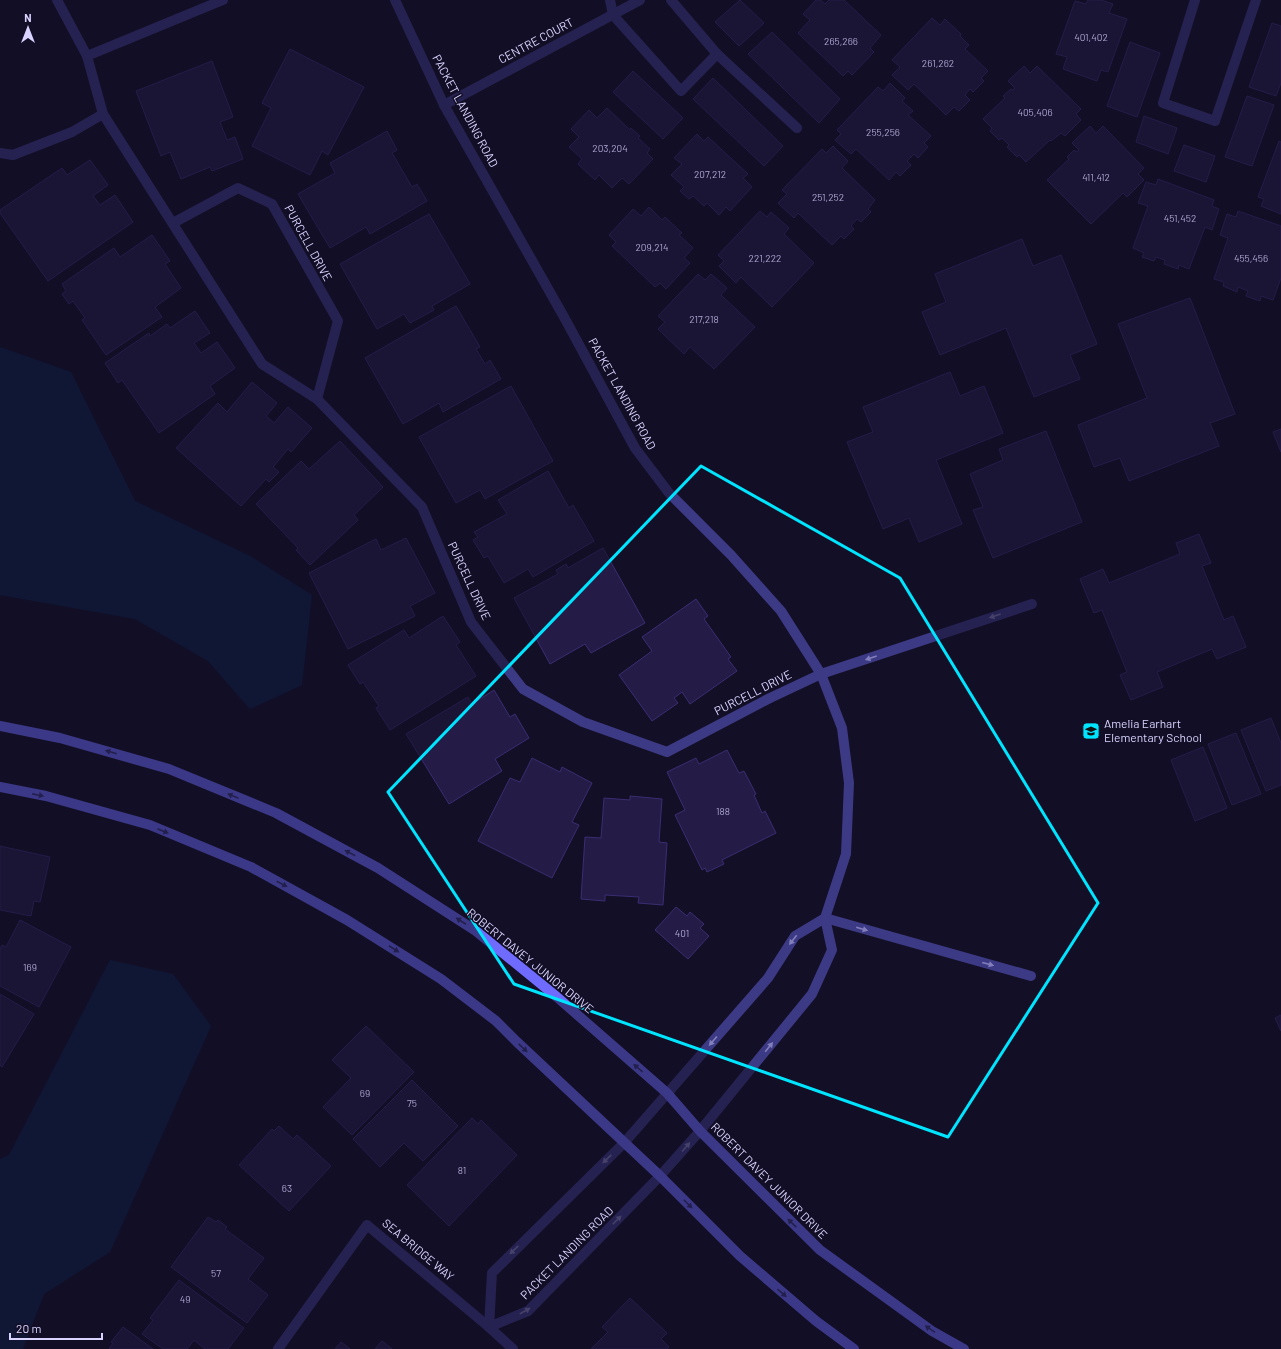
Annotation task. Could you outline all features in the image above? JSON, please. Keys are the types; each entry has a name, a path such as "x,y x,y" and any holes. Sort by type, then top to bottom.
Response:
{"main road":[{"name":"ROBERT DAVEY JUNIOR DRIVE","path":"0,726 60,738 169,769 276,813 378,868 476,931 557,997 667,1093 700,1131 820,1250 932,1331 964,1349"},
{"path":"0,787 46,796 150,825 250,867 347,920 441,979 496,1020 660,1176 740,1256 816,1321 854,1349"}],"street":[{"name":"PURCELL DRIVE","path":"58,0 87,56 103,114 262,364 317,399 422,507 471,622 523,689 583,722 667,752 770,698 821,674 1032,604"},
{"path":"87,56 223,0"},
{"name":"PACKET LANDING ROAD","path":"395,0 444,106 564,317 635,448 669,493 731,555 781,611 821,674 842,728 848,783 846,854 825,918 832,950 812,994 700,1131 660,1176 528,1311 490,1327"},
{"path":"610,0 613,15 681,91 717,54"},
{"name":"CENTRE COURT","path":"444,106 640,0"},
{"path":"671,0 717,54 797,128"},
{"path":"1195,0 1163,103 1215,121 1256,0"},
{"path":"0,153 13,155 72,132 103,114"},
{"name":"PURCELL DRIVE","path":"173,223 238,188 272,204 338,321 317,399"},
{"path":"490,1327 492,1273 624,1143 768,978 795,936 825,918 1031,976"},
{"name":"SEA BRIDGE WAY","path":"278,1349 367,1225 490,1327 513,1349"}],"highlighted area":[{"path":"701,466 900,578 1098,903 948,1137 514,984 388,792"}],"water":[{"path":"0,347 71,372 135,501 250,556 312,595 302,685 250,709 208,661 135,619 0,595"},
{"path":"110,960 173,974 211,1026 110,1252 44,1294 23,1349 0,1349 0,1159 9,1155"}],"building":[{"path":"740,0 764,23 739,46 715,22"},
{"path":"816,0 820,0 825,4 829,0 844,0 881,35 870,48 874,52 852,75 848,71 843,76 798,33 810,20 803,14"},
{"path":"1088,0 1101,0 1113,4 1109,13 1127,19 1108,72 1101,70 1097,81 1063,69 1067,57 1056,54 1075,1 1086,4"},
{"path":"932,18 940,25 945,19 961,34 960,36 969,45 965,49 988,71 981,78 984,81 973,92 970,89 965,95 970,100 959,111 954,107 946,115 914,84 908,90 892,75 900,67 892,60"},
{"path":"1272,23 1281,26 1281,83 1276,96 1249,87"},
{"path":"772,32 840,99 819,123 748,54"},
{"path":"1130,42 1160,53 1137,117 1107,106"},
{"path":"290,49 364,87 328,155 322,151 310,175 252,146 271,108 262,103"},
{"path":"212,61 233,117 220,122 227,140 235,137 243,159 212,171 210,167 181,179 170,152 161,156 136,91"},
{"path":"1024,66 1030,73 1037,66 1081,109 1076,114 1081,120 1065,136 1061,133 1051,141 1050,140 1026,162 1019,155 1017,157 1007,147 1009,145 1002,138 999,140 990,131 992,128 983,119 1005,98 1003,96 1011,89 1013,90 1015,88 1008,81"},
{"path":"633,71 683,118 663,139 613,92"},
{"path":"713,78 783,146 764,166 693,99"},
{"path":"890,83 905,98 902,101 913,111 908,115 931,136 924,143 928,147 918,158 914,154 907,161 911,165 900,176 896,172 889,180 856,149 851,154 835,140 841,134 837,130 878,87 883,91"},
{"path":"1247,96 1274,105 1252,166 1225,157"},
{"path":"607,108 630,130 631,128 640,136 638,138 650,149 647,153 653,159 629,184 622,178 612,188 599,175 595,180 578,164 582,159 569,147 579,137 571,129 589,110 597,118"},
{"path":"1144,116 1177,128 1168,154 1136,142"},
{"path":"1090,126 1096,133 1103,126 1144,168 1138,174 1144,180 1127,197 1123,193 1091,224 1047,180 1069,159 1067,157 1074,150 1076,152 1079,150 1072,143"},
{"path":"387,131 397,150 392,153 412,187 417,184 427,201 370,234 366,227 330,248 298,194 335,173 330,163"},
{"path":"697,134 704,141 708,137 748,174 743,178 752,187 730,211 726,207 719,215 707,203 704,206 693,196 689,199 680,191 684,187 671,175 682,164 674,158"},
{"path":"1279,141 1281,142 1281,214 1261,206 1264,199 1258,197"},
{"path":"1184,145 1215,156 1206,182 1174,171"},
{"path":"833,146 848,161 842,168 875,200 868,209 871,212 861,222 857,219 851,226 854,229 844,239 841,236 832,245 798,213 794,218 778,203 787,194 782,190 822,149 826,153"},
{"path":"90,160 108,185 93,196 100,205 115,195 133,222 48,281 0,213 0,210 62,168 67,175"},
{"path":"1158,179 1214,200 1212,206 1219,209 1212,230 1205,227 1189,269 1179,265 1178,269 1164,264 1165,260 1156,257 1154,261 1142,257 1144,253 1133,248 1148,206 1138,203 1146,182 1156,185"},
{"path":"649,207 662,220 665,217 682,233 679,235 693,248 684,258 690,263 666,289 660,283 655,287 612,246 616,242 609,235 633,209 641,216"},
{"path":"760,211 767,217 771,212 789,228 784,234 814,263 772,307 741,277 736,283 719,266 724,261 718,255"},
{"path":"1238,211 1281,226 1281,278 1273,300 1261,296 1260,301 1246,296 1248,291 1238,287 1237,292 1223,286 1224,282 1214,279 1228,238 1220,235 1227,214 1236,217"},
{"path":"429,214 470,284 432,306 434,310 410,323 404,314 377,329 340,264"},
{"path":"152,235 170,261 165,264 181,288 155,307 162,317 106,355 82,320 85,318 73,301 69,304 62,294 66,291 62,284 114,248 120,257"},
{"path":"1022,239 1033,266 1061,255 1097,344 1070,355 1080,379 1034,397 1006,328 940,355 922,312 946,302 935,274"},
{"path":"698,274 705,280 711,274 727,288 721,295 755,327 714,369 690,347 684,354 658,329 665,322 658,316"},
{"path":"1190,298 1235,414 1210,423 1219,446 1129,481 1120,458 1094,467 1078,425 1147,398 1118,324"},
{"path":"456,306 480,347 476,349 485,364 490,360 501,379 443,412 439,403 403,424 365,358"},
{"path":"195,311 210,333 194,343 201,353 217,342 235,368 210,386 215,394 159,433 122,380 118,383 105,363 149,333 150,336 167,324 170,328"},
{"path":"950,372 960,396 984,386 1003,433 936,460 962,524 919,542 909,518 883,529 847,442 873,432 863,407"},
{"path":"252,382 277,403 266,416 274,423 288,407 312,428 291,452 288,449 273,467 279,472 269,482 266,479 241,506 176,448 218,403 227,412"},
{"path":"511,386 553,461 485,499 480,490 456,503 419,437"},
{"path":"1281,429 1281,452 1273,432"},
{"path":"1046,431 1082,522 993,558 973,510 983,507 970,474 1003,460 999,449"},
{"path":"340,441 383,487 354,515 358,520 310,565 296,550 298,548 256,504 301,461 309,469"},
{"path":"548,471 569,508 573,505 594,541 533,577 528,569 504,583 488,556 484,558 473,540 478,537 474,532 507,514 498,500"},
{"path":"1199,534 1211,563 1202,566 1224,620 1233,616 1246,647 1217,659 1212,649 1157,672 1163,687 1131,700 1120,675 1127,672 1102,610 1094,613 1080,579 1103,569 1109,583 1180,554 1176,543"},
{"path":"406,538 435,593 410,606 415,616 348,649 309,573 376,539 381,550"},
{"path":"603,548 645,623 591,653 585,644 550,664 514,598 558,574 556,570 566,564 568,568"},
{"path":"696,599 708,616 704,619 731,657 728,659 737,671 690,704 682,692 674,698 678,703 652,721 619,675 652,651 642,637"},
{"path":"443,616 460,642 456,645 476,676 390,730 376,708 379,706 363,682 360,684 348,665 404,630 409,638"},
{"path":"494,690 510,717 515,714 529,738 495,759 502,771 449,804 406,734 468,697 472,704"},
{"path":"1271,718 1281,743 1281,785 1266,791 1241,730"},
{"path":"1236,733 1261,794 1232,805 1208,744"},
{"path":"1203,747 1227,808 1195,821 1171,760"},
{"path":"727,750 739,773 744,771 756,794 754,795 762,813 765,811 776,833 722,860 724,864 707,872 705,868 702,870 675,815 685,810 667,772 696,758 699,764"},
{"path":"532,758 560,772 562,767 592,783 572,822 579,825 552,878 478,841 510,778 520,782"},
{"path":"630,796 662,799 659,842 667,843 663,905 638,903 639,897 605,895 605,901 581,899 585,837 601,838 604,798 630,800"},
{"path":"0,846 50,857 40,902 34,901 31,916 0,910"},
{"path":"676,907 687,916 690,912 704,924 700,928 709,936 688,959 655,930"},
{"path":"20,920 71,947 39,1007 0,986 0,949 2,945 6,947"},
{"path":"0,994 34,1014 2,1067 0,1065"},
{"path":"1281,1015 1281,1031 1275,1018"},
{"path":"366,1026 414,1072 352,1135 323,1107 351,1078 332,1060"},
{"path":"412,1080 458,1126 423,1161 404,1143 380,1167 353,1139"},
{"path":"472,1118 478,1124 481,1120 517,1155 449,1226 407,1185"},
{"path":"279,1126 293,1139 297,1135 331,1166 289,1211 239,1165 272,1129 274,1131"},
{"path":"208,1217 216,1222 218,1220 227,1227 225,1229 264,1258 248,1279 268,1295 247,1323 171,1267"},
{"path":"179,1280 244,1328 228,1349 205,1349 194,1340 187,1349 163,1349 142,1334 153,1320 150,1318"},
{"path":"630,1298 667,1333 661,1339 669,1347 667,1349 591,1349 608,1332 602,1327"},
{"path":"123,1327 153,1349 109,1349 113,1343 111,1342"},
{"path":"382,1341 392,1349 375,1349"},
{"path":"341,1342 350,1349 335,1349"}],"place":[{"name":"Amelia Earhart Elementary School","path":"1091,731"}]}
